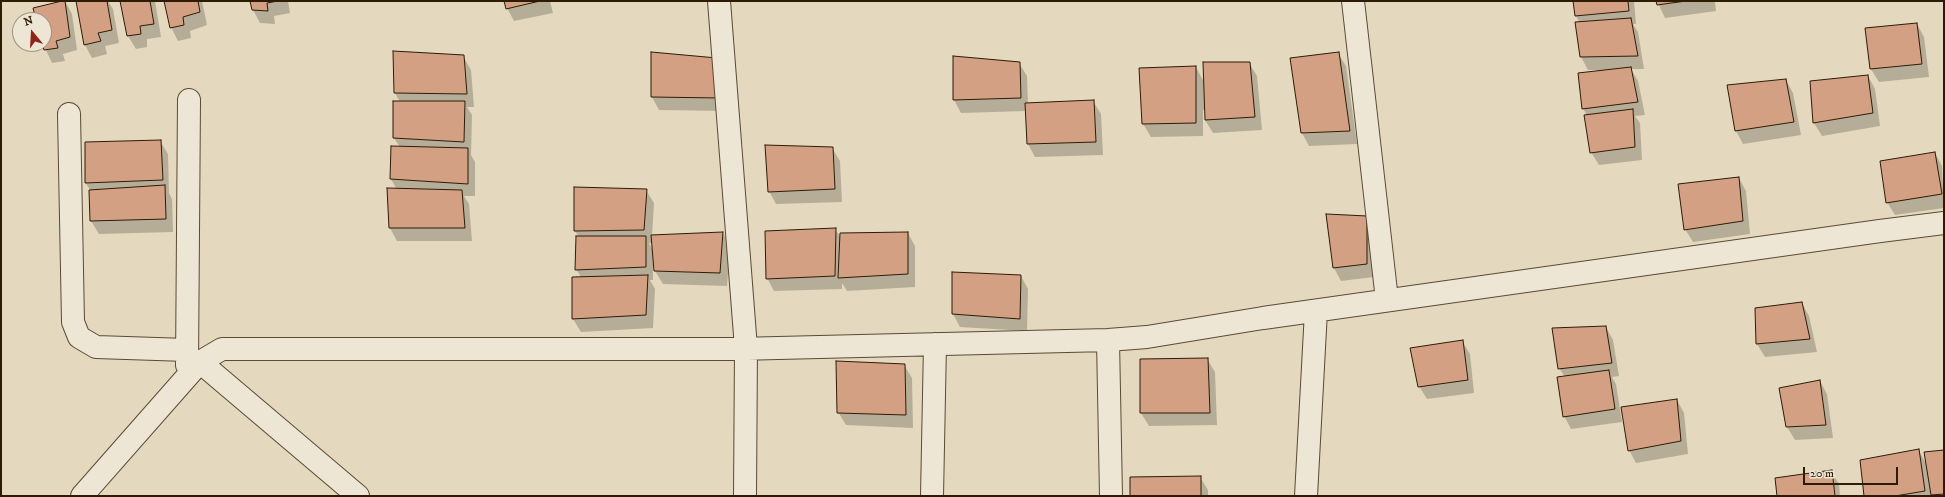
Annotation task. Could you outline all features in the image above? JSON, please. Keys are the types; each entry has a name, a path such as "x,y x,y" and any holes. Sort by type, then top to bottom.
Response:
{"street":[{"path":"719,1 746,348 745,496"},
{"path":"1353,1 1387,300"},
{"path":"189,100 192,363"},
{"path":"69,114 73,322 79,337 96,347 192,363 358,496"},
{"path":"82,496 192,363 222,349 746,348 1108,340 1147,337 1387,300 1880,231 1944,224"},
{"path":"1306,496 1316,311"},
{"path":"1108,340 1111,496"},
{"path":"932,496 935,344"}],"building":[{"path":"65,1 70,37 56,41 58,48 52,49 52,12 34,12 33,8"},
{"path":"76,1 107,1 112,30 98,33 101,41 84,45"},
{"path":"120,1 150,1 154,24 140,26 141,34 127,36"},
{"path":"164,1 198,1 200,12 183,17 184,25 170,28"},
{"path":"250,1 278,1 267,3 268,11 252,10"},
{"path":"504,1 540,1 506,9"},
{"path":"1573,1 1628,1 1629,11 1575,16"},
{"path":"1656,1 1686,1 1657,5"},
{"path":"1631,18 1638,56 1580,57 1575,22"},
{"path":"1917,23 1922,64 1870,69 1865,28"},
{"path":"393,51 464,55 467,94 394,93"},
{"path":"651,52 717,58 720,98 651,97"},
{"path":"1339,52 1350,131 1301,133 1290,58"},
{"path":"953,56 1020,62 1021,98 953,100"},
{"path":"1203,62 1250,62 1255,117 1205,120"},
{"path":"1196,66 1196,123 1142,124 1139,68"},
{"path":"1631,67 1638,102 1582,109 1578,73"},
{"path":"1868,75 1873,113 1813,123 1810,81"},
{"path":"1786,79 1794,122 1735,131 1727,85"},
{"path":"1094,100 1096,142 1027,144 1025,103"},
{"path":"393,101 465,101 464,142 393,138"},
{"path":"1633,109 1635,147 1590,153 1584,115"},
{"path":"161,140 163,180 85,183 85,142"},
{"path":"765,145 833,147 835,189 768,192"},
{"path":"391,146 468,148 468,184 390,179"},
{"path":"1935,152 1942,194 1886,203 1880,161"},
{"path":"1739,177 1743,221 1684,230 1678,184"},
{"path":"165,185 166,219 90,221 89,190"},
{"path":"574,187 647,189 644,230 574,231"},
{"path":"387,188 462,190 465,228 389,228"},
{"path":"1326,214 1367,216 1367,264 1333,268"},
{"path":"836,228 835,276 766,279 765,231"},
{"path":"723,232 720,273 654,271 651,235"},
{"path":"908,232 908,274 838,278 840,233"},
{"path":"576,236 646,236 646,267 575,270"},
{"path":"952,272 1021,275 1020,319 952,314"},
{"path":"648,275 646,315 572,319 572,277"},
{"path":"1802,302 1810,339 1756,344 1755,308"},
{"path":"1606,326 1612,363 1558,369 1552,328"},
{"path":"1463,340 1468,380 1418,387 1410,348"},
{"path":"1208,358 1210,413 1140,413 1140,359"},
{"path":"836,361 905,364 906,415 837,413"},
{"path":"1609,370 1615,409 1563,417 1557,377"},
{"path":"1820,380 1826,425 1786,427 1779,388"},
{"path":"1677,399 1681,441 1628,451 1621,407"},
{"path":"1919,449 1925,491 1895,496 1864,496 1860,460"},
{"path":"1944,450 1944,494 1931,495 1924,452"},
{"path":"1832,470 1835,496 1777,496 1775,478"},
{"path":"1201,476 1201,496 1130,496 1130,477"}]}
